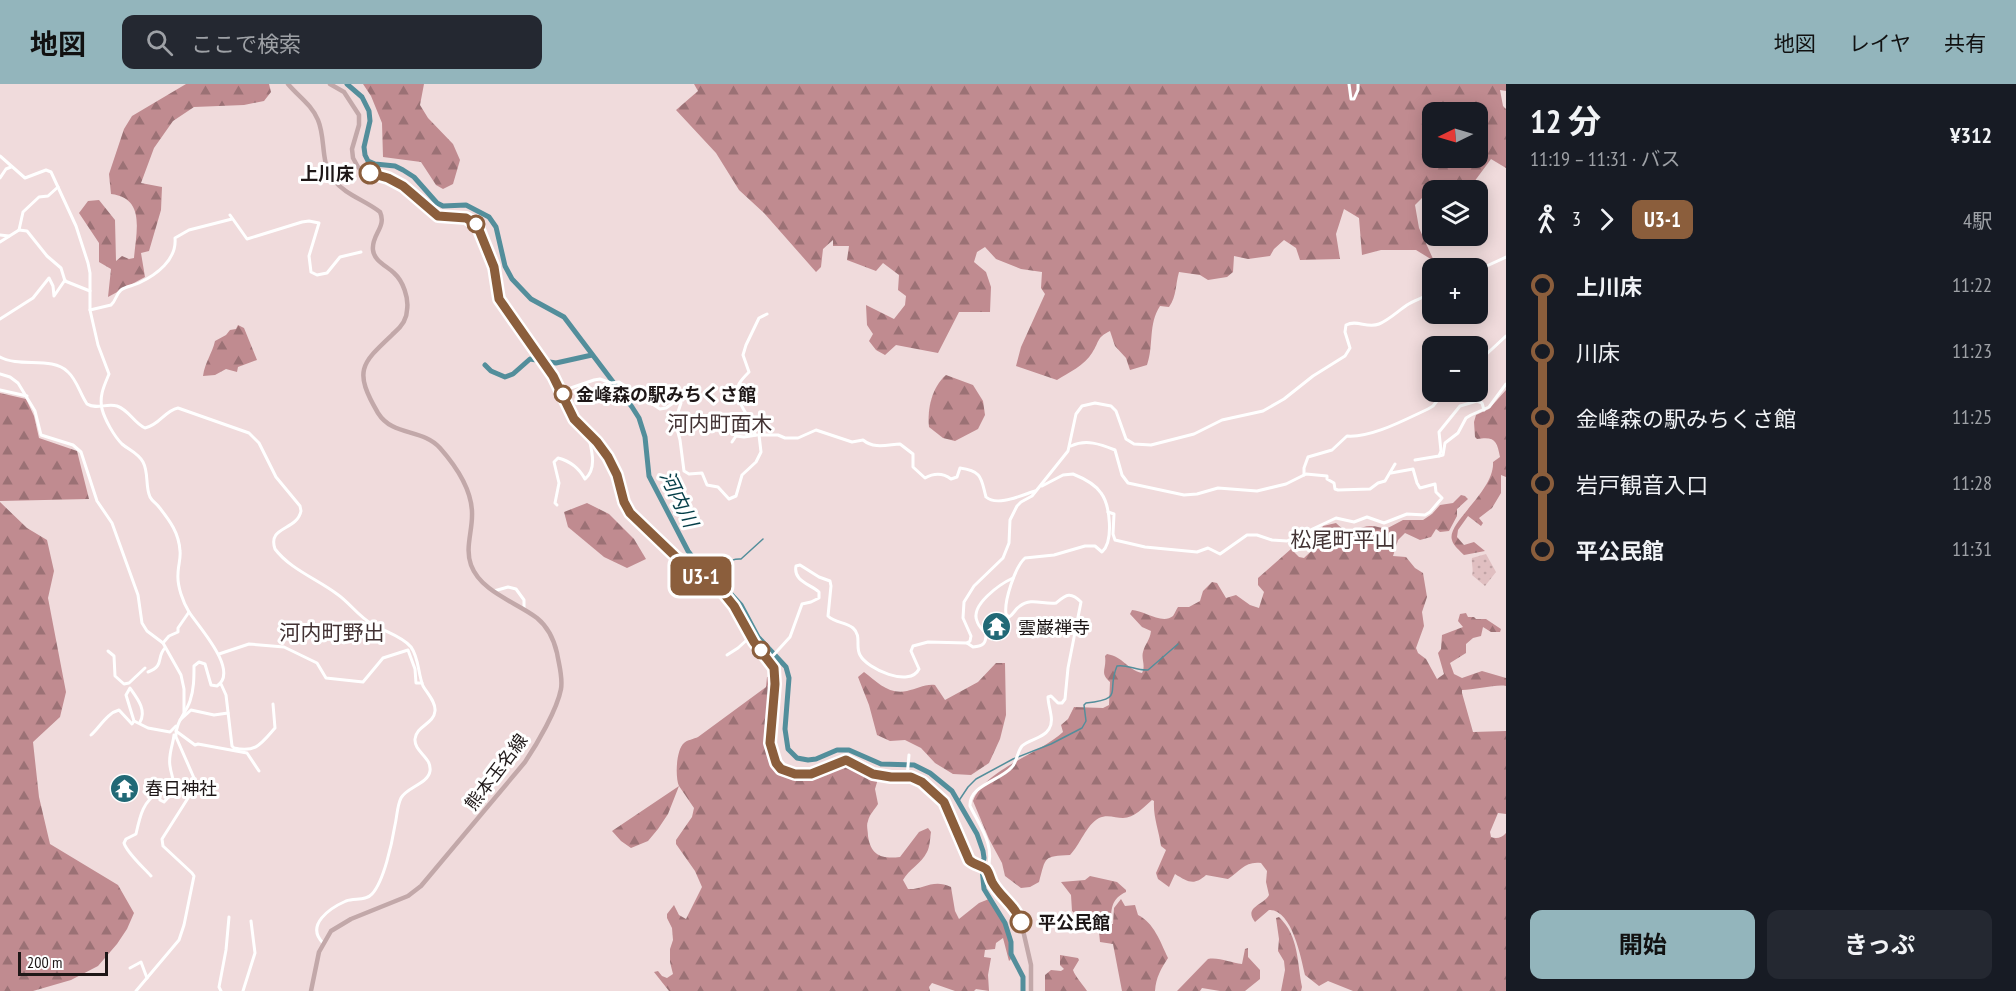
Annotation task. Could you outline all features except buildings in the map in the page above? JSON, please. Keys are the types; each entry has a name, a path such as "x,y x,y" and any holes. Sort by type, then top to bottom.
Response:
{"main road":[{"name":"熊本玉名線","path":"288,84 313,110 318,119 325,162 331,176 341,188 375,208 382,218 381,227 373,243 373,251 377,258 399,278 407,301 408,309 401,327 369,357 363,370 365,386 383,420 395,429 422,435 433,442 440,448 463,482 472,504 468,550 470,564 481,581 542,622 555,647 561,676 561,690 556,704 525,762 441,864 422,885 408,896 341,924 331,931 323,943"},
{"path":"330,84 344,92 359,115 359,125 352,149 353,158 362,171 388,178 403,186 438,216 466,218 477,225 494,267 499,299 562,391 574,419 603,450 614,468 624,502 630,513 677,558 721,590 734,606 750,636 771,659 775,675 770,743 776,763 781,769 795,774 811,774 846,760 873,774 917,778 944,802 969,860 974,865 986,869 997,890 1020,917 1031,965 1031,991"},
{"path":"311,991 318,955 323,943"}],"street":[{"path":"1349,84 1351,99 1354,99 1358,84"},
{"path":"0,156 25,178 48,170 51,172 76,226 90,273 90,310 98,345 109,374 102,391 101,407 105,419 122,444 138,455 144,463 151,499 170,519 173,526 180,550 178,586 189,612 219,654 223,679 221,684 226,695 232,747 247,751 261,744 275,728 273,704"},
{"path":"0,178 6,169 11,167"},
{"path":"18,230 23,212 39,197 48,196 58,188"},
{"path":"90,310 111,306 124,288 153,276 171,258 176,247 175,238 189,230 231,217 247,239 302,222 319,223 309,256 311,272 317,275 327,273 340,257 361,252"},
{"path":"0,242 18,230 27,231 47,256 62,270 65,280 90,291"},
{"path":"0,235 9,236"},
{"path":"1488,265 1506,256"},
{"path":"0,319 33,298 49,278 54,296 65,280"},
{"path":"967,643 971,636 963,618 964,602 974,586 1000,563 1009,543 1010,520 1013,513 1020,502 1032,496 1063,459 1071,446 1076,414 1086,404 1103,404 1114,408 1126,439 1134,444 1161,443 1194,434 1222,420 1263,411 1348,354 1350,348 1345,332 1346,325 1353,322 1367,325 1379,324 1408,304 1422,299"},
{"path":"562,391 600,379 611,383 619,382 660,409 666,408 679,399 681,403 675,421 684,471 689,474 702,473 707,485 718,486 729,499 736,496 742,475 756,462 761,452 753,422 740,405 738,388 749,372 743,355 746,345 759,318 767,314"},
{"path":"1488,353 1506,336"},
{"path":"0,357 13,362 50,364 61,367 72,377 91,407 111,405 119,407 145,428 155,425 173,409 184,409 216,423 243,430 254,437 276,477 300,506 301,511 296,522 278,532 273,540 275,549 295,567 339,595 371,624 407,643 414,652 422,683 435,706 430,722 416,734 415,744 429,763 430,772 399,801 389,854 372,894 339,905 321,919 315,931 323,943"},
{"path":"0,374 15,379 27,396 35,411 41,435 73,445 81,452 97,501 112,523 136,589 142,623 147,631 163,644 183,681 184,711"},
{"path":"1415,460 1443,455 1445,443 1458,433 1466,418 1484,410 1506,384"},
{"path":"0,390 27,396"},
{"path":"1439,456 1441,451 1439,432 1460,406 1477,401 1482,403 1484,410"},
{"path":"1304,475 1308,457 1332,450 1347,436 1359,436 1387,428 1428,409 1436,402"},
{"path":"732,442 736,436 778,435 785,438 798,438 816,430 852,442 863,440 869,445 900,444 913,454 913,467 925,478 936,474 951,479 957,477 960,468 965,468 979,475 987,496 992,501 1037,489 1063,475 1073,474 1099,490 1103,495 1110,519 1108,545 1102,552 1095,546 1085,546 1054,555 1028,558 1021,562 1014,577 1005,608 1009,617 1020,605 1033,601 1056,603 1068,595 1081,602 1068,668 1065,699 1062,703 1058,703 1051,696 1048,697 1051,716 1049,729 1043,735 1022,746 1012,768 971,796 970,806 991,850 991,859 986,869"},
{"path":"557,505 559,483 554,462 558,458 581,471 585,479 589,476 593,460 588,434"},
{"path":"1071,446 1077,443 1095,443 1115,450 1122,475 1128,483 1184,495 1218,488 1267,490 1304,475 1327,476 1327,479 1334,483 1335,489 1344,491 1370,489 1385,481 1395,464"},
{"path":"1108,512 1114,514 1115,540 1145,547 1197,552 1208,548 1220,554 1247,536 1257,535 1287,542 1336,518 1354,522 1367,517 1384,523 1407,514 1425,515 1442,498 1436,492 1435,484 1420,488 1413,469 1391,473"},
{"path":"771,659 790,637 802,604 815,601 820,594 798,578 795,569 798,565 830,581 828,616 853,628 858,635 858,650 864,661 879,672 911,677 917,674 919,669 911,651 914,646 928,642 967,643 974,647 982,646 986,634 977,622 975,613 980,604 1014,577"},
{"path":"494,591 508,587 516,589 524,600 524,610"},
{"path":"163,644 169,636 178,632 178,628 189,612"},
{"path":"727,655 750,636"},
{"path":"219,654 249,644 284,647 317,663 326,678 363,682 383,658 408,650 415,669 416,684 422,683"},
{"path":"148,672 159,665 161,653 165,648"},
{"path":"108,651 114,656 115,676 124,684 129,683 145,668"},
{"path":"151,876 128,852 124,843 126,839 136,834 144,806 151,796 159,792 160,800 164,802 174,791 170,756 177,726 193,692 196,664 202,662 204,664 211,685 221,684"},
{"path":"134,721 126,696 130,688 142,710 140,723"},
{"path":"91,735 116,710 119,710 132,724 134,721 148,728 170,732 177,726"},
{"path":"180,720 191,710 214,715 228,713"},
{"path":"140,723 147,734"},
{"path":"176,733 195,745 247,753 259,771"},
{"path":"136,991 179,940 194,876 163,846 162,839 195,787 194,778 176,733"},
{"path":"907,777 909,755"},
{"path":"221,991 219,987 226,950 228,917"},
{"path":"243,991 255,953 251,921"},
{"path":"130,968 141,962 147,978"}],"shaded area":[{"path":"1486,554 1496,572 1485,586 1472,575 1472,558"}],"green space":[{"path":"186,84 269,84 271,92 264,101 244,105 194,107 173,121 154,148 141,183 162,187 161,210 149,251 141,253 145,277 108,297 111,269 99,262 99,243 79,213 88,201 99,200 115,220 116,261 122,256 129,259 134,258 137,227 134,209 130,202 111,194 109,174 124,129 132,116"},
{"path":"363,84 424,84 420,105 428,118 453,144 460,160 453,184 443,189 436,185 421,162 383,157 382,123 371,96"},
{"path":"694,84 1506,84 1506,91 1500,90 1503,106 1506,109 1506,168 1491,159 1488,163 1488,102 1422,102 1422,168 1484,168 1475,180 1422,180 1422,198 1415,205 1422,235 1422,246 1427,246 1433,258 1416,250 1381,250 1362,255 1359,218 1344,209 1336,234 1340,259 1300,260 1296,248 1284,240 1270,256 1248,259 1234,256 1233,272 1227,277 1208,280 1200,275 1179,272 1172,303 1169,307 1160,306 1156,313 1147,365 1130,370 1126,358 1115,346 1110,331 1100,338 1085,361 1057,380 1016,366 1021,347 1045,294 1041,288 1042,272 1021,269 996,259 985,247 977,252 974,262 986,272 991,287 990,312 959,312 938,353 896,345 885,355 876,350 869,341 873,334 867,325 866,305 894,319 905,305 906,296 898,290 899,275 883,263 876,271 847,260 849,246 833,246 833,240 823,249 821,267 816,272 764,213 739,190 716,153 676,110 698,91"},
{"path":"238,325 244,328 257,360 238,367 237,372 226,369 215,375 203,376 215,341 230,330 236,329"},
{"path":"946,375 973,385 983,401 985,415 978,429 955,441 943,438 929,427 932,399 937,386"},
{"path":"1506,390 1506,477 1501,475 1501,493 1492,508 1479,518 1483,523 1481,526 1468,516 1458,530 1457,537 1464,545 1474,542 1485,551 1464,555 1453,542 1452,533 1487,484 1492,473 1493,462 1500,457 1494,441 1475,437 1474,422 1476,415 1489,409"},
{"path":"0,393 26,399 34,416 39,438 77,451 89,499 0,501"},
{"path":"1461,495 1468,499 1457,509 1457,516 1449,531 1440,532 1436,529 1431,537 1420,540 1405,533 1398,540 1393,556 1406,557 1415,568 1423,573 1427,597 1422,612 1424,626 1416,648 1418,653 1426,659 1437,679 1444,674 1438,653 1441,649 1442,635 1463,627 1458,621 1460,614 1466,613 1468,617 1486,619 1501,629 1500,632 1491,632 1483,627 1481,636 1473,638 1466,644 1466,653 1450,663 1454,674 1462,678 1482,671 1506,678 1506,686 1462,690 1462,693 1473,732 1506,731 1506,814 1498,813 1490,832 1491,837 1495,838 1506,833 1506,991 1353,991 1328,981 1319,986 1305,975 1294,936 1284,917 1269,910 1255,922 1252,917 1253,910 1269,895 1266,882 1267,871 1261,863 1247,865 1228,879 1206,875 1198,881 1191,882 1175,874 1169,887 1158,879 1156,873 1166,850 1161,846 1152,800 1131,816 1123,818 1105,816 1094,821 1070,855 1050,857 1047,860 1039,882 1030,887 1021,888 1005,876 1002,863 973,801 979,790 1000,771 1063,732 1061,725 1068,719 1074,707 1103,708 1109,705 1110,682 1104,673 1107,654 1142,673 1143,652 1151,631 1142,627 1130,614 1132,610 1158,618 1169,618 1173,616 1178,607 1189,607 1200,601 1203,591 1212,582 1217,583 1226,598 1236,595 1250,605 1259,608 1264,592 1258,585 1258,578 1291,549 1299,557 1304,558 1321,542 1320,532 1323,526 1336,523 1351,532 1366,526 1386,529 1403,520 1423,520 1440,505 1453,503"},
{"path":"0,502 27,528 47,540 54,571 48,598 66,692 60,717 33,742 39,797 50,844 118,885 134,913 117,944 98,966 71,980 33,991 0,991"},
{"path":"587,503 609,514 634,539 646,559 627,568 604,557 568,527 564,512"},
{"path":"996,663 1005,663 1006,715 1000,739 989,763 971,775 953,774 935,763 921,748 905,740 890,741 877,735 858,677 864,672 884,687 895,691 901,692 935,685 945,700 978,682"},
{"path":"774,676 768,733 771,767 788,778 813,777 839,764 849,765 878,779 875,789 878,804 867,824 869,843 872,848 883,857 900,857 919,832 928,828 931,832 928,850 903,880 908,889 933,884 951,887 955,911 959,919 979,903 989,899 1000,911 1006,926 1011,959 1009,961 1003,938 996,943 995,949 985,950 984,957 991,958 988,975 989,991 976,989 974,991 955,991 932,983 929,987 930,991 669,991 654,972 658,971 667,978 673,974 670,962 672,928 667,914 674,905 679,915 686,919 702,887 695,871 676,844 676,840 692,817 694,808 679,786 677,764 681,746 698,737 766,687 767,677"},
{"path":"679,786 668,814 648,841 631,848 612,831"},
{"path":"1090,876 1117,882 1126,890 1113,905 1111,924 1113,924 1114,908 1121,899 1125,906 1135,905 1138,915 1144,918 1156,933 1168,958 1159,973 1155,991 1122,991 1113,944 1100,942 1098,922 1094,918 1085,922 1072,911 1071,895 1061,882 1085,880"},
{"path":"1279,917 1286,924 1294,941 1301,991 1281,991 1285,970 1284,961 1278,951 1276,918"},
{"path":"1248,948 1248,957 1260,970 1260,979 1245,991 1202,988 1200,991 1177,991 1208,959 1242,964 1245,949"},
{"path":"1060,955 1078,958 1073,970 1087,991 1045,991 1045,975 1051,970 1064,969 1060,965"}],"waterway":[{"name":"河内川","path":"347,84 362,97 369,111 370,121 364,147 368,161 395,166 403,170 414,177 437,203 443,206 466,205 489,217 496,227 505,266 512,279 531,299 564,317 632,407 639,418 645,437 649,476 688,551 700,567 719,581 741,605 758,637 786,667 789,678 785,729 788,749 797,758 808,760 837,750 849,750 881,764 914,765 930,773 952,791 977,834 984,858 982,868 984,889 1005,923 1011,942 1011,954 1023,977 1023,991"},
{"path":"485,365 491,371 505,377 513,374 530,359 556,363 592,355"},
{"path":"710,576 724,564 741,559 763,539"},
{"path":"958,802 976,779 1013,759 1051,744 1082,728 1086,721 1084,705 1110,696 1117,666 1148,670 1178,644"}],"bus line":[{"name":"U3-1","path":"370,173 388,178 403,186 438,216 466,218 477,225 494,267 499,299 553,376 574,419 597,442 608,457 630,513 677,558 721,590 734,606 754,642 770,660 775,675 770,743 772,754 781,769 795,774 811,774 846,760 873,774 917,778 944,802 969,860 987,871 997,890 1014,908 1021,922"}],"place":[{"name":"上川床","path":"370,173"},
{"name":"金峰森の駅みちくさ館","path":"563,394"},
{"name":"雲巌禅寺","path":"997,627"},
{"name":"春日神社","path":"124,788"},
{"name":"平公民館","path":"1021,922"}],"district":[{"name":"河内町面木","path":"720,423"},
{"name":"松尾町平山","path":"1343,539"},
{"name":"河内町野出","path":"332,632"}]}
